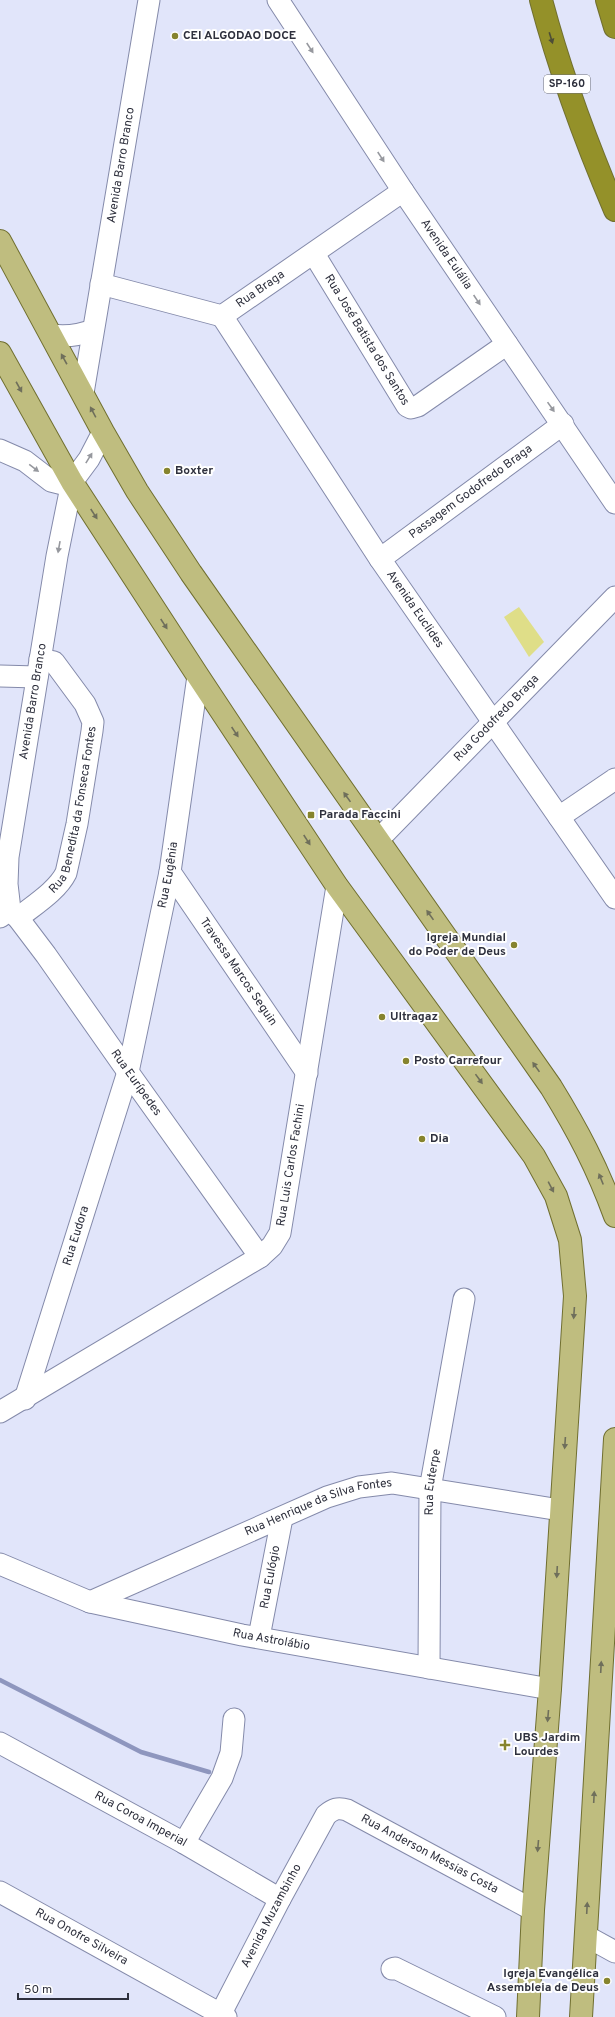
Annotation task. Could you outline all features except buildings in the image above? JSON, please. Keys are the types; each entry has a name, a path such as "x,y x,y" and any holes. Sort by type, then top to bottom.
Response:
{"highway":[{"name":"SP-160","path":"541,0 551,36 588,146 615,210"},
{"path":"607,0 615,27"}],"main road":[{"path":"0,241 103,432 138,491 191,573 551,1088 580,1136 601,1177 615,1216"},
{"path":"0,353 72,482 337,886 534,1156 556,1196 570,1240 575,1296 560,1510 550,1689 533,1910 528,2017"},
{"path":"581,2017 610,1616 615,1439"}],"street":[{"name":"Avenida Barro Branco","path":"83,393 149,0"},
{"name":"Avenida Eulália","path":"280,1 403,192 563,424 615,503"},
{"name":"Rua Braga","path":"222,316 403,192"},
{"name":"Rua José Batista dos Santos","path":"314,254 407,406 411,408 418,406 507,344"},
{"path":"101,284 222,316"},
{"name":"Avenida Euclides","path":"222,316 380,559 615,898"},
{"path":"51,335 67,337 82,335 93,330"},
{"name":"Passagem Godofredo Braga","path":"380,559 563,424"},
{"path":"0,450 25,461 57,484 72,482 89,459 103,432"},
{"name":"Avenida Barro Branco","path":"9,915 6,884 8,857 62,525 72,482"},
{"name":"Rua Godofredo Braga","path":"378,840 615,597"},
{"name":"Rua Benedita da Fonseca Fontes","path":"9,915 55,887 63,880 66,873 77,824 92,731 93,722 85,704 54,662 39,668"},
{"path":"0,676 39,668"},
{"name":"Rua Eugênia","path":"128,1072 170,872 198,676"},
{"path":"559,817 615,779"},
{"name":"Travessa Marcos Seguin","path":"170,872 307,1073"},
{"name":"Rua Luis Carlos Fachini","path":"0,1412 260,1257 272,1246 280,1233 337,886"},
{"name":"Rua Eurípedes","path":"9,915 46,955 260,1257"},
{"name":"Rua Eudora","path":"24,1399 128,1072"},
{"name":"Rua Euterpe","path":"429,1668 430,1489 464,1299"},
{"name":"Rua Henrique da Silva Fontes","path":"90,1602 327,1497 360,1486 392,1483 560,1510"},
{"name":"Rua Eulógio","path":"259,1637 282,1518"},
{"name":"Rua Astrolábio","path":"0,1564 90,1602 259,1637 550,1689"},
{"path":"184,1843 222,1778 231,1754 234,1719"},
{"name":"Rua Coroa Imperial","path":"0,1743 184,1843 280,1899"},
{"name":"Rua Anderson Messias Costa","path":"326,1815 339,1808 346,1810 533,1910"},
{"name":"Avenida Muzambinho","path":"222,2016 280,1899 326,1815"},
{"name":"Rua Onofre Silveira","path":"0,1892 222,2016"},
{"path":"586,1936 615,1952"},
{"path":"392,1969 396,1968 495,2017"}],"shaded area":[{"path":"519,607 544,642 529,657 504,617"}],"waterway":[{"path":"0,1680 141,1752 209,1772"}],"place":[{"name":"CEI ALGODAO DOCE","path":"175,36"},
{"name":"Boxter","path":"167,471"},
{"name":"Parada Faccini","path":"311,815"},
{"name":"Igreja Mundial do Poder de Deus","path":"514,945"},
{"name":"Ultragaz","path":"382,1017"},
{"name":"Posto Carrefour","path":"406,1061"},
{"name":"Dia","path":"422,1139"},
{"name":"UBS Jardim Lourdes","path":"505,1745"},
{"name":"Igreja Evangélica Assembleia de Deus","path":"607,1981"}]}
